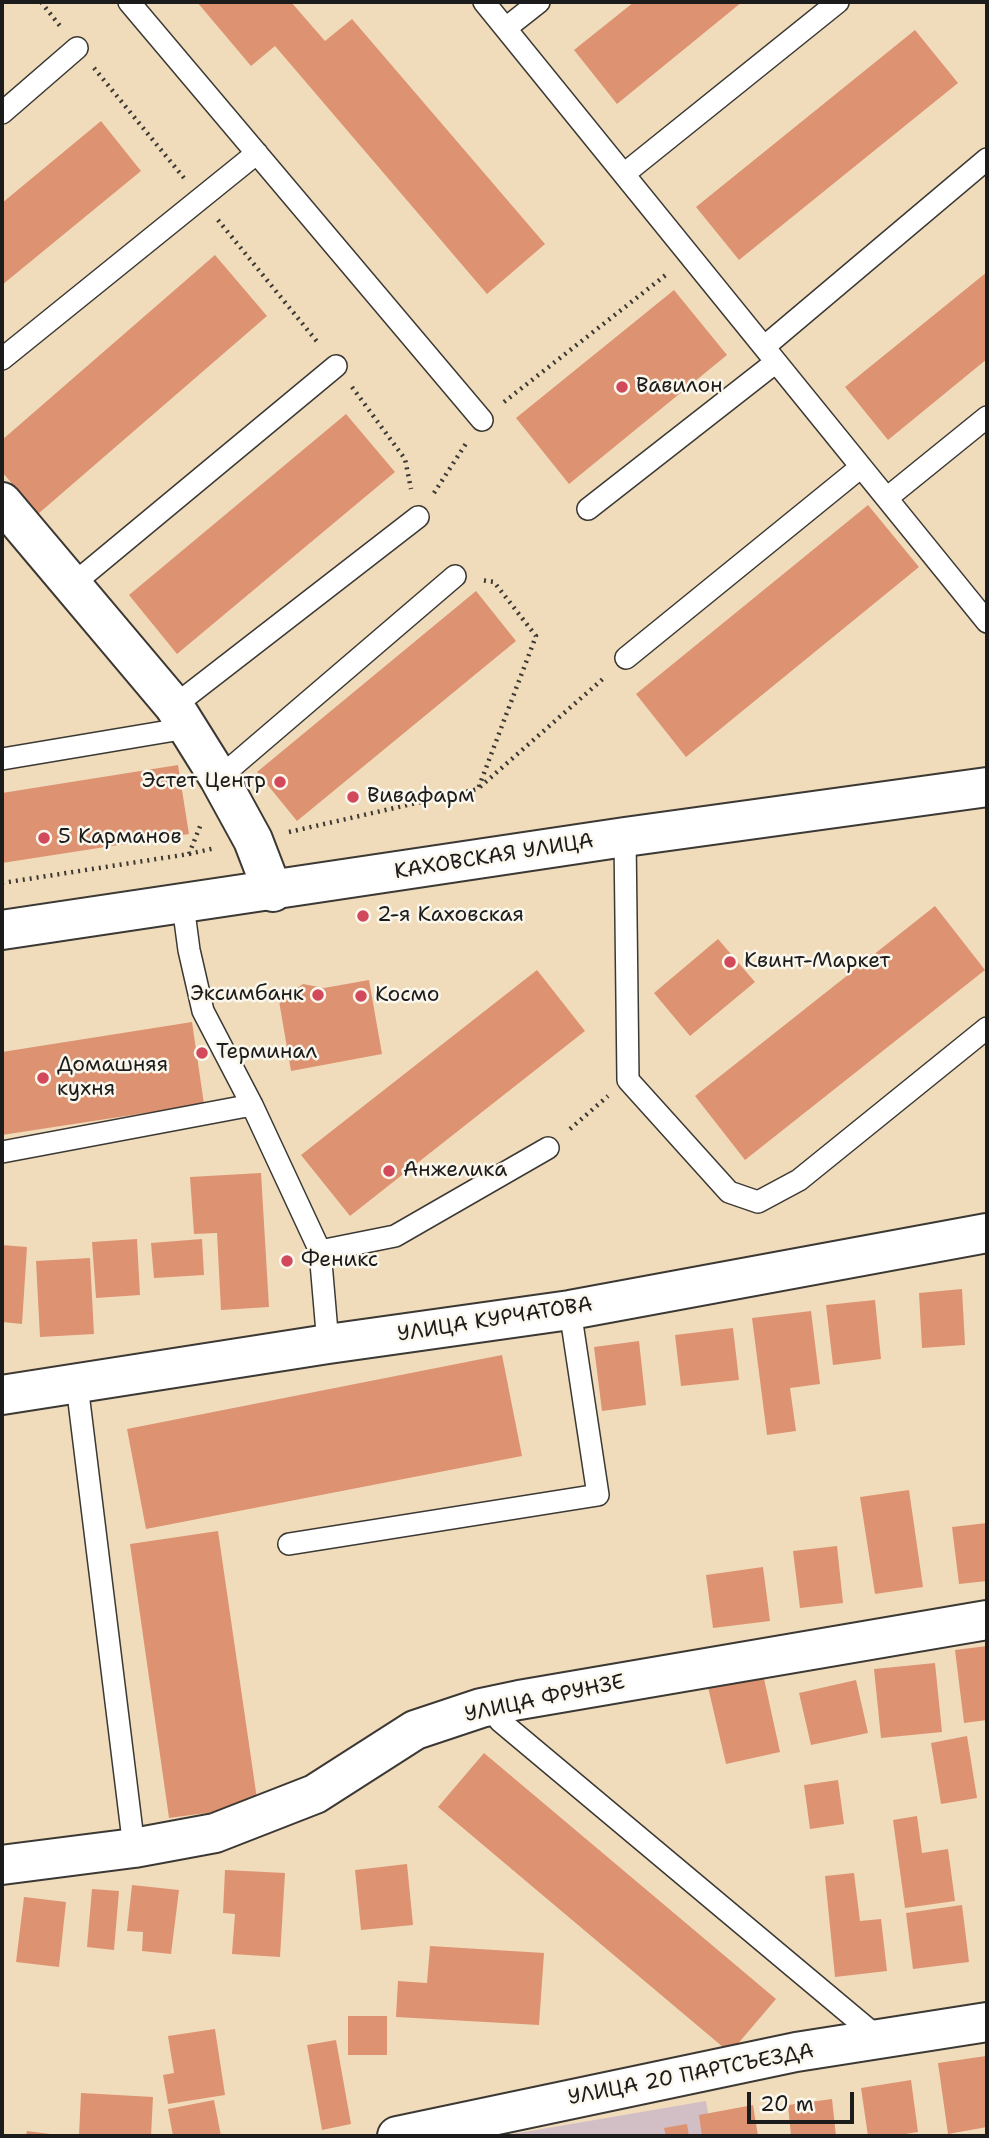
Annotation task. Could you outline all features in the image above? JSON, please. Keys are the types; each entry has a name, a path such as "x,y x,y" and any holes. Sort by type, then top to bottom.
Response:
{"street":[{"path":"2,502 180,717 219,778 253,840 273,891"},
{"name":"КАХОВСКАЯ УЛИЦА","path":"2,930 625,837 987,787"},
{"name":"УЛИЦА КУРЧАТОВА","path":"2,1395 328,1344 570,1310 987,1233"},
{"name":"УЛИЦА ФРУНЗЕ","path":"2,1865 215,1833 316,1794 415,1730 481,1708 987,1620"},
{"name":"УЛИЦА 20 ПАРТСЪЕЗДА","path":"397,2136 796,2052 987,2022"}],"lane":[{"path":"130,2 482,420"},
{"path":"484,2 987,622"},
{"path":"506,29 539,2"},
{"path":"624,174 838,2"},
{"path":"2,113 77,48"},
{"path":"2,359 257,153"},
{"path":"588,509 770,354 987,159"},
{"path":"72,585 336,366"},
{"path":"887,498 987,417"},
{"path":"626,658 861,467"},
{"path":"2,759 180,717 418,517"},
{"path":"219,778 455,576"},
{"path":"625,837 628,1080 729,1192 758,1202 799,1180 987,1028"},
{"path":"183,905 189,950 203,1011 253,1105 320,1251 328,1344"},
{"path":"2,1152 253,1105"},
{"path":"320,1251 395,1236 548,1148"},
{"path":"289,1544 598,1494 570,1310"},
{"path":"77,1385 134,1847"},
{"path":"500,1721 881,2040"}],"path":[{"path":"77,48 336,366 405,459 418,517"},
{"path":"418,517 482,420 690,256"},
{"path":"455,576 494,582 536,636 478,789"},
{"path":"2,883 190,854 478,789 626,658"},
{"path":"190,854 219,778"},
{"path":"548,1148 628,1080"}],"shaded area":[{"path":"706,2101 712,2136 501,2136"}],"building":[{"path":"197,2 291,2 325,41 352,19 545,244 487,294 275,46 251,66"},
{"path":"634,2 742,2 617,104 574,50"},
{"path":"915,30 958,83 739,260 696,207"},
{"path":"101,121 141,171 2,285 2,203"},
{"path":"215,255 267,316 38,514 2,472 2,440"},
{"path":"987,272 987,359 888,440 845,387"},
{"name":"Вавилон","path":"674,290 727,355 569,484 516,418"},
{"path":"346,414 395,472 177,654 129,595"},
{"path":"868,505 919,567 686,757 636,694"},
{"path":"476,591 516,641 297,821 257,772"},
{"path":"178,765 189,834 2,863 2,793"},
{"path":"935,906 985,970 745,1160 695,1096"},
{"path":"718,939 755,982 690,1036 654,993"},
{"path":"537,970 585,1031 350,1216 301,1155"},
{"path":"369,980 382,1054 291,1071 279,1001 303,984 324,988"},
{"path":"192,1022 204,1104 2,1135 2,1052"},
{"path":"261,1173 269,1307 221,1310 217,1233 194,1234 190,1177"},
{"path":"137,1239 140,1295 96,1298 92,1242"},
{"path":"202,1239 204,1275 154,1278 151,1243"},
{"path":"2,1245 27,1247 22,1324 2,1322"},
{"path":"90,1258 94,1334 40,1337 36,1261"},
{"path":"962,1289 965,1345 922,1348 919,1293"},
{"path":"875,1300 881,1359 833,1365 826,1305"},
{"path":"811,1311 820,1384 790,1388 796,1431 767,1435 752,1318"},
{"path":"733,1328 739,1380 681,1386 675,1335"},
{"path":"639,1341 646,1405 602,1411 594,1347"},
{"path":"502,1355 522,1456 146,1529 127,1429"},
{"path":"909,1490 923,1587 875,1594 860,1497"},
{"path":"987,1523 987,1581 959,1584 952,1527"},
{"path":"218,1531 258,1806 169,1818 130,1544"},
{"path":"837,1546 843,1603 800,1608 793,1551"},
{"path":"763,1567 770,1621 713,1628 706,1575"},
{"path":"987,1646 987,1720 964,1723 955,1650"},
{"path":"935,1663 942,1732 881,1738 874,1669"},
{"path":"763,1674 780,1752 726,1764 708,1687"},
{"path":"856,1680 868,1733 811,1745 799,1693"},
{"path":"967,1736 977,1798 941,1804 931,1743"},
{"path":"484,1753 776,1999 730,2053 438,1807"},
{"path":"838,1780 844,1824 810,1829 804,1785"},
{"path":"917,1816 922,1853 948,1849 955,1901 905,1908 893,1820"},
{"path":"407,1864 413,1925 361,1930 355,1870"},
{"path":"225,1870 285,1873 280,1957 232,1954 235,1914 223,1913"},
{"path":"854,1873 860,1921 881,1919 887,1971 835,1977 825,1876"},
{"path":"132,1885 179,1890 171,1954 142,1951 143,1932 127,1931"},
{"path":"92,1889 119,1891 114,1950 87,1947"},
{"path":"24,1897 66,1902 59,1967 16,1962"},
{"path":"962,1905 969,1962 913,1969 906,1913"},
{"path":"430,1946 544,1953 539,2025 396,2017 398,1981 427,1983"},
{"path":"348,2016 387,2016 387,2055 348,2055"},
{"path":"215,2029 225,2095 168,2104 163,2075 174,2073 168,2036"},
{"path":"336,2040 351,2124 322,2130 307,2045"},
{"path":"986,2056 987,2127 948,2134 938,2063"},
{"path":"911,2080 918,2132 868,2136 861,2088"},
{"path":"81,2093 153,2097 151,2136 79,2136"},
{"path":"832,2099 836,2136 791,2136 788,2105"},
{"path":"214,2100 221,2136 173,2136 168,2109"},
{"path":"753,2105 758,2136 702,2136 699,2115"},
{"path":"687,2124 689,2136 666,2136 664,2128"},
{"path":"27,2131 58,2135 58,2136 26,2136"}],"place":[{"name":"Вавилон","path":"622,387"},
{"name":"Эстет Центр","path":"280,782"},
{"name":"Вивафарм","path":"353,797"},
{"name":"5 Карманов","path":"44,838"},
{"name":"2-я Каховская","path":"363,916"},
{"name":"Квинт-Маркет","path":"730,962"},
{"name":"Эксимбанк","path":"318,995"},
{"name":"Космо","path":"361,996"},
{"name":"Терминал","path":"202,1053"},
{"name":"Домашняя кухня","path":"43,1078"},
{"name":"Анжелика","path":"389,1171"},
{"name":"Феникс","path":"287,1261"}]}
